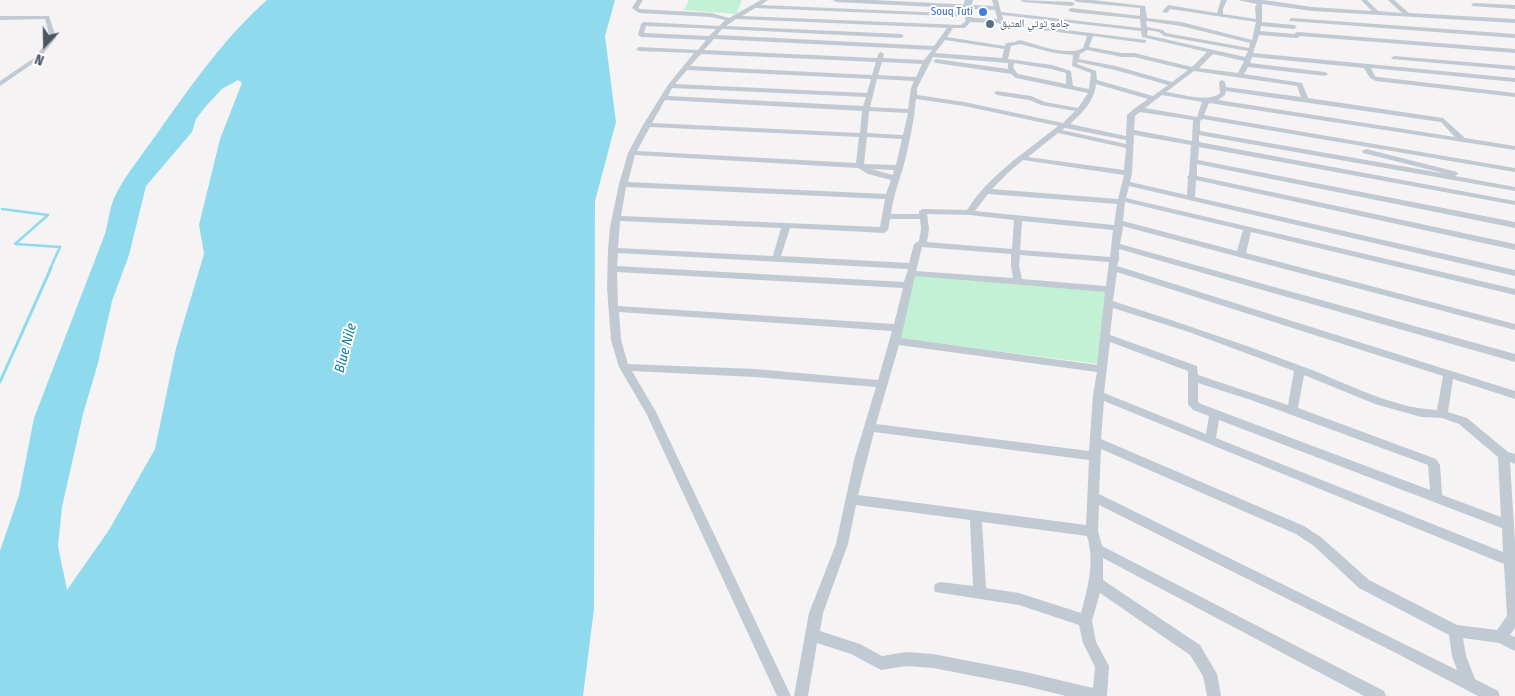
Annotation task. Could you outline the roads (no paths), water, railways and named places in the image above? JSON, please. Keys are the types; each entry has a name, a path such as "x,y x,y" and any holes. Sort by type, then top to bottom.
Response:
{"street":[{"path":"640,0 635,8 639,11 732,18 951,27 963,27 969,18 968,4"},
{"path":"765,0 732,18 721,28 670,86 662,98 632,153 616,218 612,269 616,340 624,367 651,412 784,696"},
{"path":"836,0 968,4 998,14 1072,22 1144,34 1211,52 1248,57 1515,80"},
{"path":"995,0 998,14 1018,33 1019,42"},
{"path":"1022,0 1144,7 1144,34 1134,55"},
{"path":"1220,15 1220,9 1224,0"},
{"path":"1241,0 1331,10 1515,21"},
{"path":"1364,0 1376,12"},
{"path":"1391,0 1407,14"},
{"path":"1240,75 1257,33 1259,23 1258,7 1262,1"},
{"path":"916,2 919,14"},
{"path":"1073,4 1181,24 1254,42"},
{"path":"1072,31 1073,4"},
{"path":"1474,5 1515,7"},
{"path":"753,6 969,18 998,14"},
{"path":"1287,6 1297,37"},
{"path":"1168,7 1259,23 1294,27"},
{"path":"1331,10 1340,24"},
{"path":"863,23 865,12"},
{"path":"1368,12 1378,27"},
{"path":"0,18 47,17 53,38 36,59 0,84"},
{"path":"1440,17 1456,32"},
{"path":"1292,20 1515,36"},
{"path":"901,36 644,24 641,35 937,48"},
{"path":"900,46 903,24"},
{"path":"1011,25 1091,34 1144,34 1161,31 1164,34 1248,57 1325,74"},
{"path":"682,38 688,27"},
{"path":"616,218 883,230 885,228 885,216 889,197 899,168 918,79 928,59 951,27"},
{"path":"1257,33 1515,51"},
{"path":"970,213 1007,170 1057,131 1079,110 1091,95 1093,71 1074,66 1076,57 1086,48 1091,34"},
{"path":"944,38 1007,48"},
{"path":"814,57 815,42"},
{"path":"1090,91 1016,76 1010,68 1008,44 1017,44 1019,42 1174,84"},
{"path":"860,166 866,108 881,46"},
{"path":"1086,48 1122,55 1134,55 1192,69 1300,84 1305,100"},
{"path":"639,49 879,60 1009,60 1052,67 1069,72 1070,88"},
{"path":"1100,696 1102,666 1090,643 1085,621 1096,583 1097,549 1092,531 1098,395 1110,289 1115,264 1122,201 1128,173 1131,115 1156,95 1174,84 1211,52"},
{"path":"795,73 797,56"},
{"path":"1394,58 1515,68"},
{"path":"928,59 1014,72"},
{"path":"1437,62 1446,73"},
{"path":"1366,66 1372,78 1376,79 1515,95"},
{"path":"686,68 918,79"},
{"path":"1206,101 1221,97 1223,94 1223,73"},
{"path":"1092,81 1156,95 1515,148"},
{"path":"670,86 870,95"},
{"path":"1222,88 1443,120 1463,140"},
{"path":"997,93 1031,98 1043,104 1079,110"},
{"path":"913,96 1039,119 1130,139"},
{"path":"662,98 912,110"},
{"path":"1191,197 1195,132 1206,101"},
{"path":"1039,119 1043,104"},
{"path":"1137,109 1515,170"},
{"path":"648,124 906,137"},
{"path":"1057,131 1195,144 1515,203"},
{"path":"1195,132 1515,189"},
{"path":"1334,140 1335,158"},
{"path":"1334,140 1364,151 1436,168 1498,186"},
{"path":"1251,142 1251,155"},
{"path":"632,153 899,168"},
{"path":"1022,158 1128,173"},
{"path":"1193,161 1515,225"},
{"path":"860,166 871,172 894,178"},
{"path":"1191,177 1515,247"},
{"path":"1126,183 1515,273"},
{"path":"623,184 889,197"},
{"path":"987,191 1122,201 1515,292"},
{"path":"1226,224 1228,206"},
{"path":"801,696 816,613 842,544 869,427 895,341 918,244 922,243 926,229 922,213 925,211 1119,225 1241,254 1515,327"},
{"path":"885,216 924,217"},
{"path":"1018,218 1015,266 1018,281"},
{"path":"776,259 786,226"},
{"path":"1241,254 1248,230"},
{"path":"918,244 1017,252 1115,264 1515,395"},
{"path":"1117,246 1515,358"},
{"path":"612,250 912,269 1110,289"},
{"path":"658,271 662,253"},
{"path":"612,269 908,285"},
{"path":"1109,303 1192,330 1300,369 1378,401 1421,413 1442,414 1463,421 1510,457 1511,493 1508,525 1514,618 1500,637"},
{"path":"615,309 897,328"},
{"path":"1105,337 1193,369 1193,404 1508,525"},
{"path":"895,341 1102,369"},
{"path":"624,367 755,373 882,384"},
{"path":"1292,411 1300,369"},
{"path":"1442,414 1449,374"},
{"path":"1192,377 1432,462 1434,465 1436,498"},
{"path":"1098,395 1509,560"},
{"path":"1210,440 1214,413"},
{"path":"869,427 1095,456"},
{"path":"1096,442 1300,530 1318,542 1364,584 1455,631 1500,637 1515,644"},
{"path":"1094,497 1401,648 1493,696"},
{"path":"852,499 1092,531"},
{"path":"976,516 980,594"},
{"path":"1097,549 1379,696"},
{"path":"1096,583 1195,650 1210,674 1214,696"},
{"path":"940,588 1019,599 1085,621"},
{"path":"1455,631 1458,656 1470,684"},
{"path":"811,634 855,649 881,663 906,659 947,664 1021,678 1096,696"}],"water":[{"name":"Blue Nile","path":"267,0 615,0 605,36 616,122 595,201 594,609 583,696 0,696 0,551 19,495 34,418 105,234 110,209 121,185 198,77 223,45","holes":["238,80 242,83 220,139 199,225 204,254 176,348 155,449 109,530 67,590 58,546 62,507 83,414 98,363 112,301 129,255 146,186 192,132 196,119 206,106 222,89"]}],"waterway":[{"path":"2,209 48,215 15,244 60,247 50,269"},
{"path":"0,382 51,268"}],"place":[{"name":"Souq Tuti","path":"983,12"},
{"name":"جامع توتي العتيق","path":"990,24"}]}
